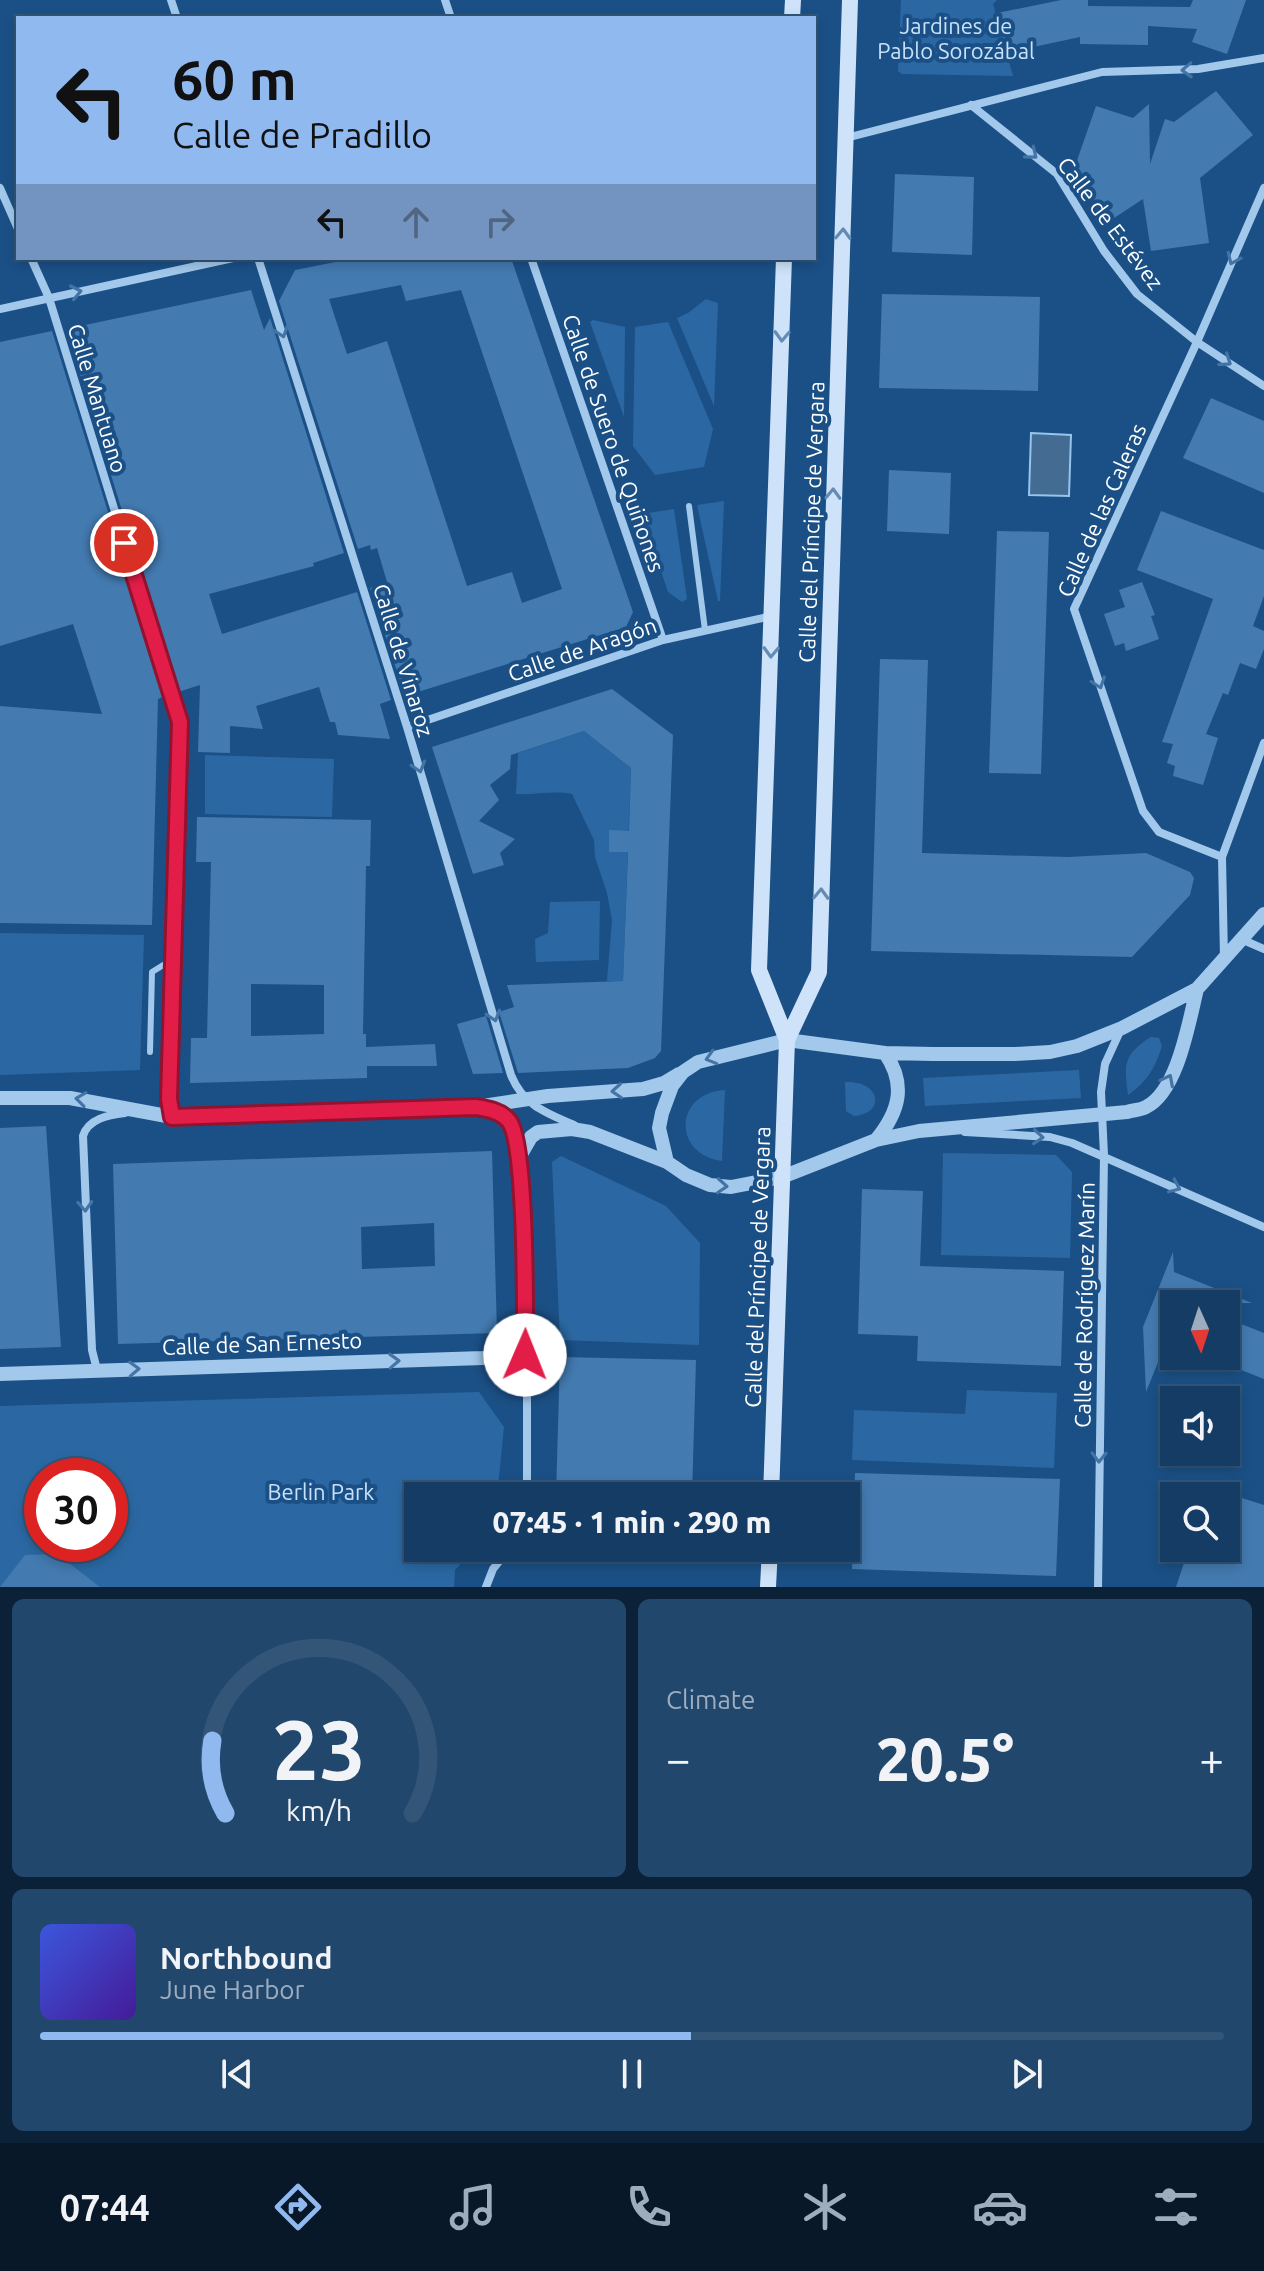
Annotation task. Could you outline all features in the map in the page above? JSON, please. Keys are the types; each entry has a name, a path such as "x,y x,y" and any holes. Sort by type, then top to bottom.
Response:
{"main road":[{"name":"Calle del Príncipe de Vergara","path":"771,1482 787,1040 819,972 850,0"},
{"name":"Calle del Príncipe de Vergara","path":"784,260 759,970 787,1040"},
{"path":"768,1587 769,1562"}],"street":[{"path":"846,138 1102,72 1198,69 1264,58"},
{"name":"Calle de Estévez","path":"971,105 1057,174 1104,251 1137,294 1197,342 1264,386"},
{"path":"0,188 16,224"},
{"name":"Calle de las Caleras","path":"1222,857 1159,832 1143,811 1074,609 1264,188"},
{"name":"Calle Mantuano","path":"32,260 49,298 180,722 169,1099 172,1117"},
{"path":"0,309 224,260"},
{"name":"Calle de Vinaroz","path":"259,260 407,727 511,1075 524,1099"},
{"name":"Calle de Suero de Quiñones","path":"532,260 663,640"},
{"name":"Calle de Aragón","path":"407,727 663,640 772,616"},
{"path":"1224,958 1222,857 1264,743"},
{"path":"0,1098 70,1098 172,1117 476,1107 524,1099 643,1089 664,1083 698,1062 787,1040 885,1053 1050,1052 1077,1046 1122,1028 1197,989 1264,914"},
{"path":"1241,939 1264,949"},
{"path":"524,1099 538,1109 590,1132 667,1162 686,1175 710,1185 731,1187 782,1177 876,1140 932,1130 1104,1115 1146,1107 1168,1083 1184,1041 1197,989"},
{"name":"Calle de Rodríguez Marín","path":"1098,1587 1104,1155 1101,1092 1105,1064 1122,1028"},
{"path":"876,1140 894,1115 897,1102 896,1077 885,1053"},
{"path":"667,1162 659,1128 672,1086 683,1072"},
{"path":"476,1107 508,1119 520,1156 527,1482"},
{"path":"97,1370 92,1350 83,1136 85,1129 100,1118 137,1111"},
{"path":"520,1156 531,1137 538,1132 561,1129 590,1132"},
{"path":"932,1130 1050,1137 1104,1155 1264,1227"},
{"name":"Calle de San Ernesto","path":"0,1374 483,1358 511,1354 523,1347"},
{"path":"486,1587 499,1562"}],"lane":[{"path":"689,506 705,630"},
{"path":"150,1052 152,972 173,959"}],"green space":[{"name":"Jardines de Pablo Sorozábal","path":"901,0 997,0 993,4 1013,76 902,74 898,71"},
{"path":"706,299 718,303 714,406 677,318"},
{"path":"593,320 625,327 624,417 590,322"},
{"path":"668,322 713,429 704,467 655,475 633,446 635,327"},
{"path":"724,501 720,601 718,601 697,505"},
{"path":"674,509 687,599 682,602 668,592 642,514"},
{"path":"584,731 631,768 623,981 607,981 612,920 607,893 595,857 594,840 572,794 516,794 518,753"},
{"path":"205,755 334,759 332,817 205,814"},
{"path":"600,901 599,960 536,962 535,939 548,933 550,902"},
{"path":"0,933 144,935 140,1070 0,1075"},
{"path":"1151,1037 1159,1038 1162,1046 1159,1054 1145,1080 1128,1095 1126,1068 1130,1055"},
{"path":"1079,1070 1081,1098 925,1106 923,1078"},
{"path":"845,1082 866,1086 872,1091 875,1104 871,1110 854,1116 846,1111"},
{"path":"725,1090 722,1161 706,1156 694,1147 686,1124 688,1112 696,1101"},
{"path":"943,1153 1056,1155 1072,1172 1070,1258 941,1255"},
{"path":"561,1156 666,1206 700,1243 699,1345 560,1340 552,1162"},
{"path":"967,1390 1057,1393 1054,1468 852,1460 854,1410 965,1414"},
{"name":"Berlin Park","path":"479,1392 504,1427 498,1482 404,1482 404,1562 462,1562 455,1570 454,1587 0,1587 0,1406"}],"shaded area":[{"path":"1031,433 1071,435 1069,496 1029,495"}],"building":[{"path":"1061,0 1088,0 1088,6 1190,7 1193,0 1246,0 1227,54 1192,42 1197,29 1148,26 1148,45 1080,44 1080,37 1006,53 997,13"},
{"path":"1216,91 1253,135 1200,178 1209,243 1151,251 1143,199 1108,222 1074,169 1096,106 1133,118 1149,104 1150,164 1165,119 1174,122"},
{"path":"895,174 974,177 972,255 892,252"},
{"path":"346,260 512,260 633,612 626,627 405,696 370,588 387,582 377,548 371,550 370,545 358,549 279,301 295,270","holes":["401,285 406,301 461,290 562,589 522,603 512,572 467,586 387,341 347,354 329,299"]},
{"path":"251,290 264,330 270,318 344,553 313,563 314,566 209,594 222,634 357,592 391,700 380,704 390,739 338,735 335,722 330,722 319,687 256,706 263,729 230,726 230,753 198,752 200,685 178,692 66,329"},
{"path":"882,294 1040,297 1038,391 879,388"},
{"path":"52,331 165,696 158,699 152,925 0,923 0,706 102,714 73,624 0,646 0,342"},
{"path":"1211,398 1264,421 1264,493 1183,458"},
{"path":"889,470 951,473 949,534 887,531"},
{"path":"1161,511 1264,550 1264,596 1253,626 1264,631 1264,649 1256,669 1240,663 1228,695 1223,693 1206,734 1218,738 1203,785 1173,776 1175,766 1167,763 1173,744 1162,742 1213,599 1137,570"},
{"path":"997,531 1049,532 1041,774 989,773"},
{"path":"1142,582 1155,615 1151,616 1159,639 1126,651 1124,643 1115,646 1104,614 1125,607 1119,590"},
{"path":"880,659 928,660 922,853 1068,857 1146,853 1190,872 1194,878 1190,895 1132,957 871,951"},
{"path":"612,689 673,735 661,1051 655,1058 628,1068 518,1073 499,1012 514,1007 507,985 623,981 628,852 609,852 609,830 629,831 631,768 584,731 511,755 510,769 490,785 499,800 479,821 515,839 500,853 504,865 473,874 432,747"},
{"path":"197,817 371,820 370,866 366,866 363,1034 366,1034 366,1047 435,1044 437,1066 367,1066 367,1078 190,1083 191,1038 207,1038 211,862 196,862","holes":["251,984 324,985 324,1034 251,1036"]},
{"path":"486,1016 503,1073 473,1074 457,1024"},
{"path":"46,1126 61,1347 0,1349 0,1128"},
{"path":"492,1151 497,1333 118,1344 113,1164","holes":["434,1223 435,1266 362,1269 361,1227"]},
{"path":"862,1189 923,1191 920,1266 1064,1271 1061,1366 917,1361 918,1336 858,1334"},
{"path":"1173,1252 1174,1272 1219,1290 1160,1290 1160,1357 1146,1392 1143,1327"},
{"path":"1240,1324 1264,1333 1264,1379 1240,1370"},
{"path":"560,1357 696,1360 692,1482 556,1482"},
{"path":"855,1473 1060,1479 1056,1576 852,1569 852,1562 860,1562 860,1482 855,1482"},
{"path":"1240,1497 1264,1505 1264,1587 1176,1587 1184,1562 1240,1562"},
{"path":"24,1556 24,1562 67,1562 100,1587 0,1587"}],"route":[{"path":"124,543 180,722 169,1099 172,1117 476,1107 503,1115 512,1126 520,1156 525,1355"}]}
